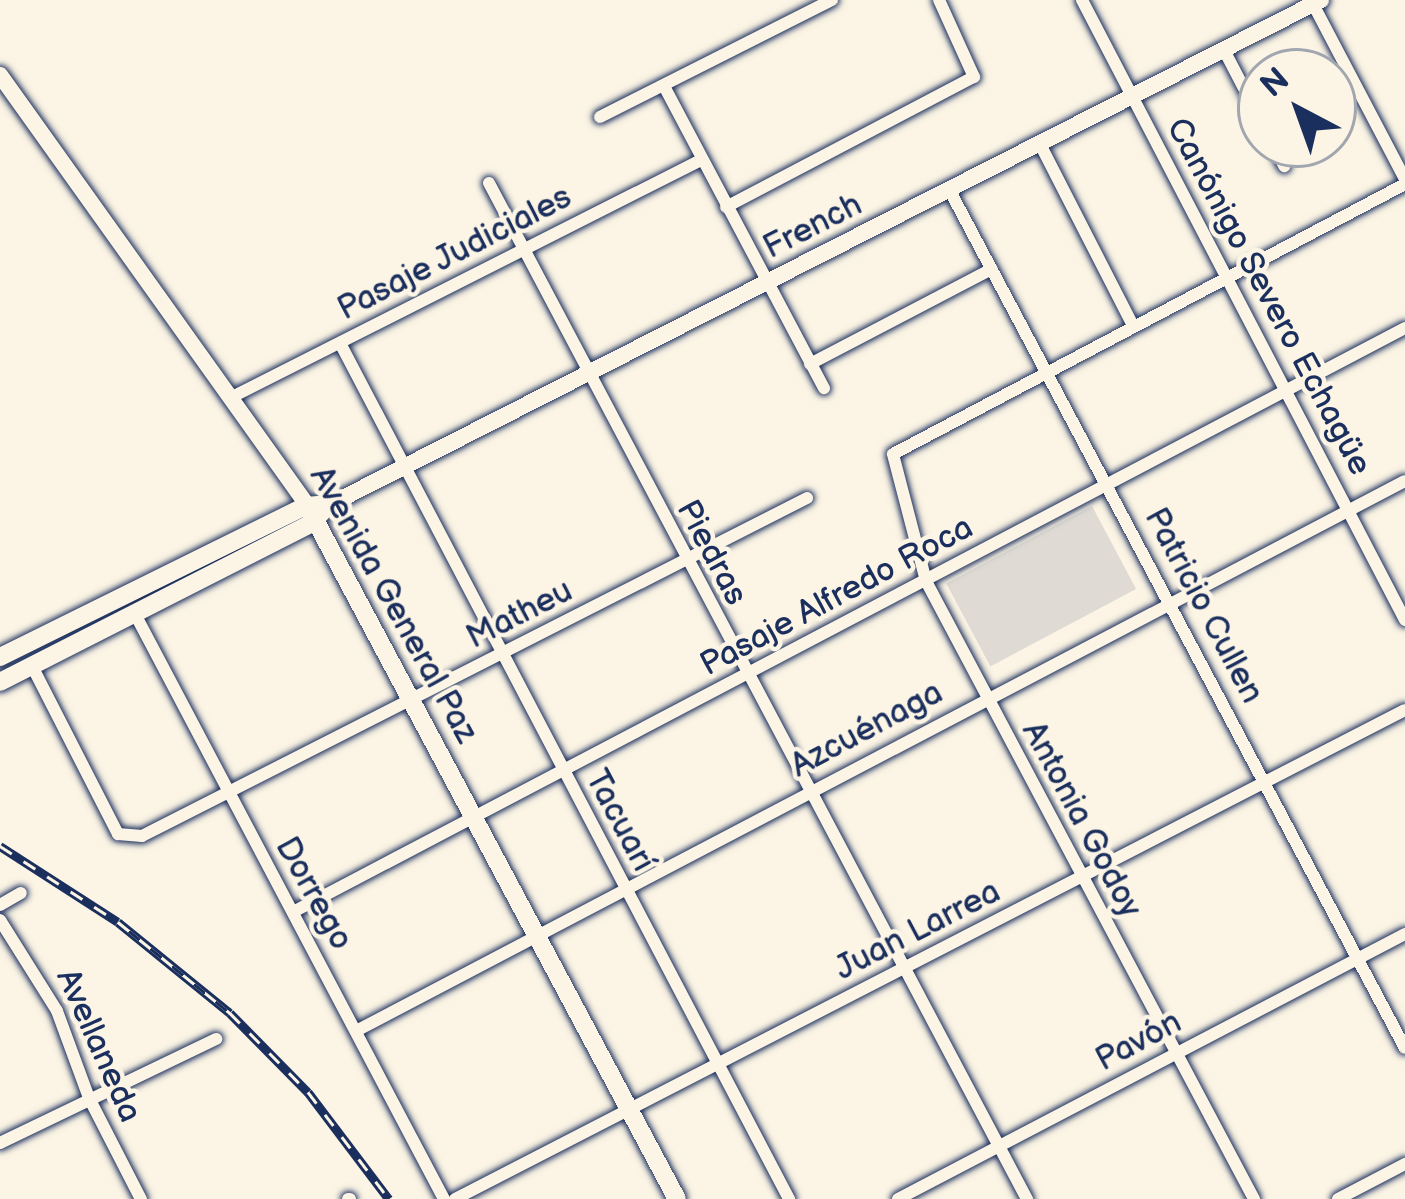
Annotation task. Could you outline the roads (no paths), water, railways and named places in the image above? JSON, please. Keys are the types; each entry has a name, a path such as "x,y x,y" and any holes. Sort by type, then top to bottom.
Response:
{"main road":[{"name":"French","path":"0,682 135,614 311,513"},
{"name":"French","path":"0,657 311,513"},
{"name":"Avenida General Paz","path":"311,513 677,1199"}],"street":[{"path":"601,117 832,0"},
{"path":"726,207 974,77 939,0"},
{"name":"Canónigo Severo Echagüe","path":"1082,0 1405,620"},
{"path":"1046,371 1405,181 1317,2"},
{"name":"French","path":"311,513 588,377 1317,2"},
{"path":"1224,50 1237,75"},
{"name":"Avenida General Paz","path":"0,75 234,396 311,513"},
{"path":"664,86 765,286 824,388"},
{"path":"1040,144 1133,326"},
{"name":"Pasaje Judiciales","path":"234,396 701,160"},
{"name":"Piedras","path":"489,183 806,792 1027,1199"},
{"name":"Patricio Cullen","path":"950,191 1405,1048"},
{"path":"810,364 992,269"},
{"name":"Pasaje Alfredo Roca","path":"293,912 1405,328"},
{"name":"Tacuarí","path":"340,343 789,1199"},
{"name":"Antonia Godoy","path":"1046,371 893,454 926,581 1254,1199"},
{"name":"Azcuénaga","path":"356,1030 623,886 1405,481"},
{"name":"Matheu","path":"32,666 128,838 228,794 807,498"},
{"name":"Dorrego","path":"135,614 444,1199"},
{"name":"Juan Larrea","path":"455,1199 1405,710"},
{"path":"0,904 21,893"},
{"name":"Avellaneda","path":"0,920 57,1011 89,1098 141,1199"},
{"name":"Pavón","path":"898,1199 1405,934"},
{"path":"0,1143 216,1039"},
{"path":"1338,1199 1405,1164"}],"railway":[{"path":"0,846 118,922 230,1013 308,1092 389,1199"}]}
